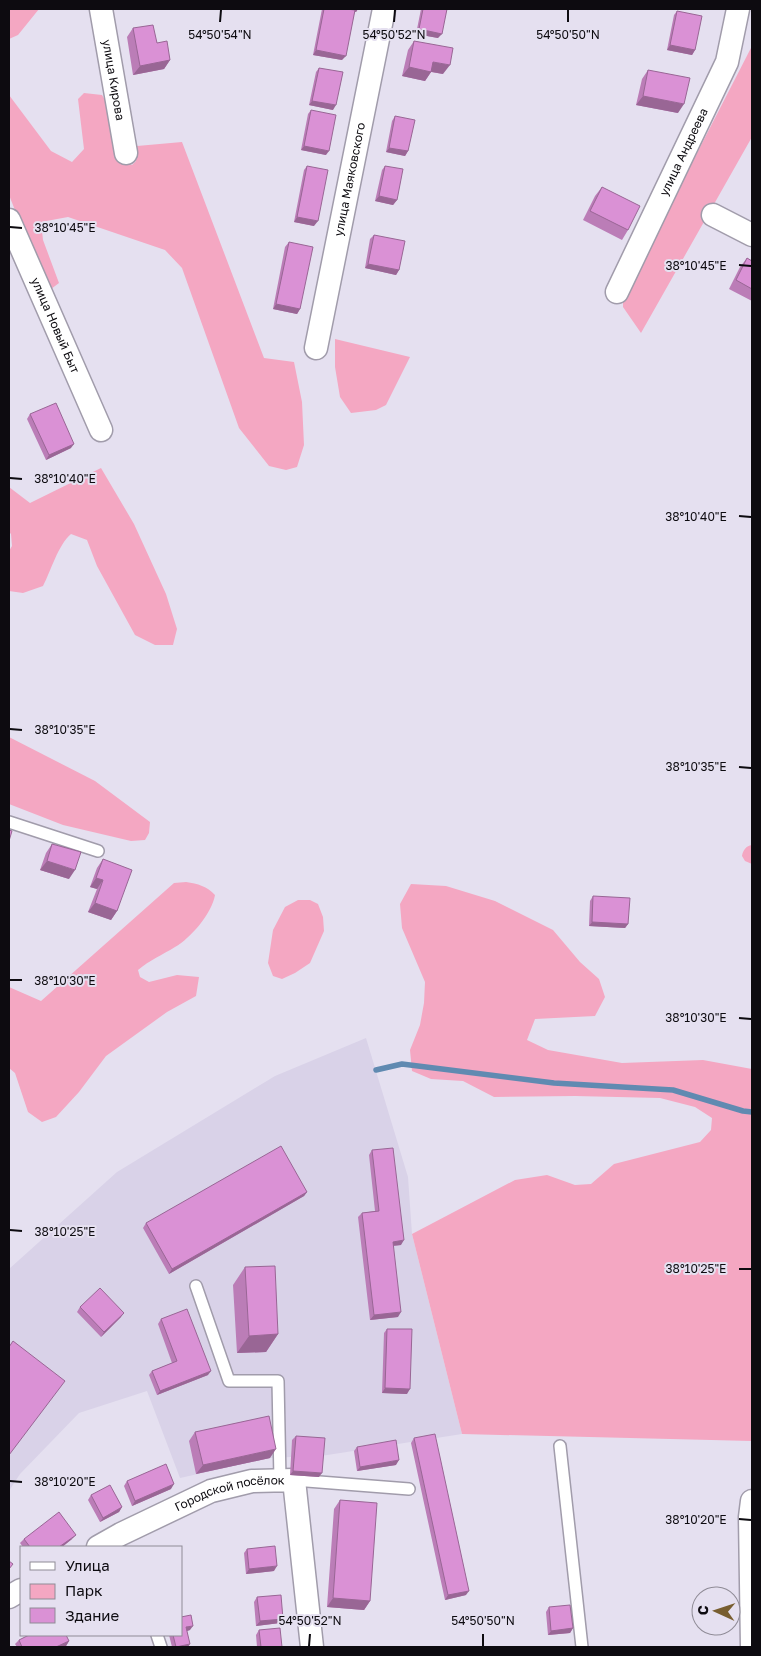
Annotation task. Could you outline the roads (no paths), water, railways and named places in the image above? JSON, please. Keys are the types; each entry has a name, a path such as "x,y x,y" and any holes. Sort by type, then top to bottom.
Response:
{"street":[{"name":"улица Кирова","path":"101,9 126,153"},
{"name":"улица Маяковского","path":"316,348 384,9"},
{"name":"улица Андреева","path":"617,292 727,62 738,9"},
{"path":"713,215 752,235"},
{"name":"улица Новый Быт","path":"9,220 101,430"},
{"name":"Городской посёлок","path":"102,1546 124,1541 211,1491 252,1481 287,1480 312,1647"},
{"path":"752,1501 750,1517 752,1647"},
{"path":"9,1597 20,1591"}],"lane":[{"path":"9,822 98,850"},
{"path":"196,1286 228,1381 278,1381 287,1480 409,1489"},
{"path":"560,1446 582,1647"}],"waterway":[{"path":"376,1070 402,1064 554,1083 673,1090 752,1112"}]}
